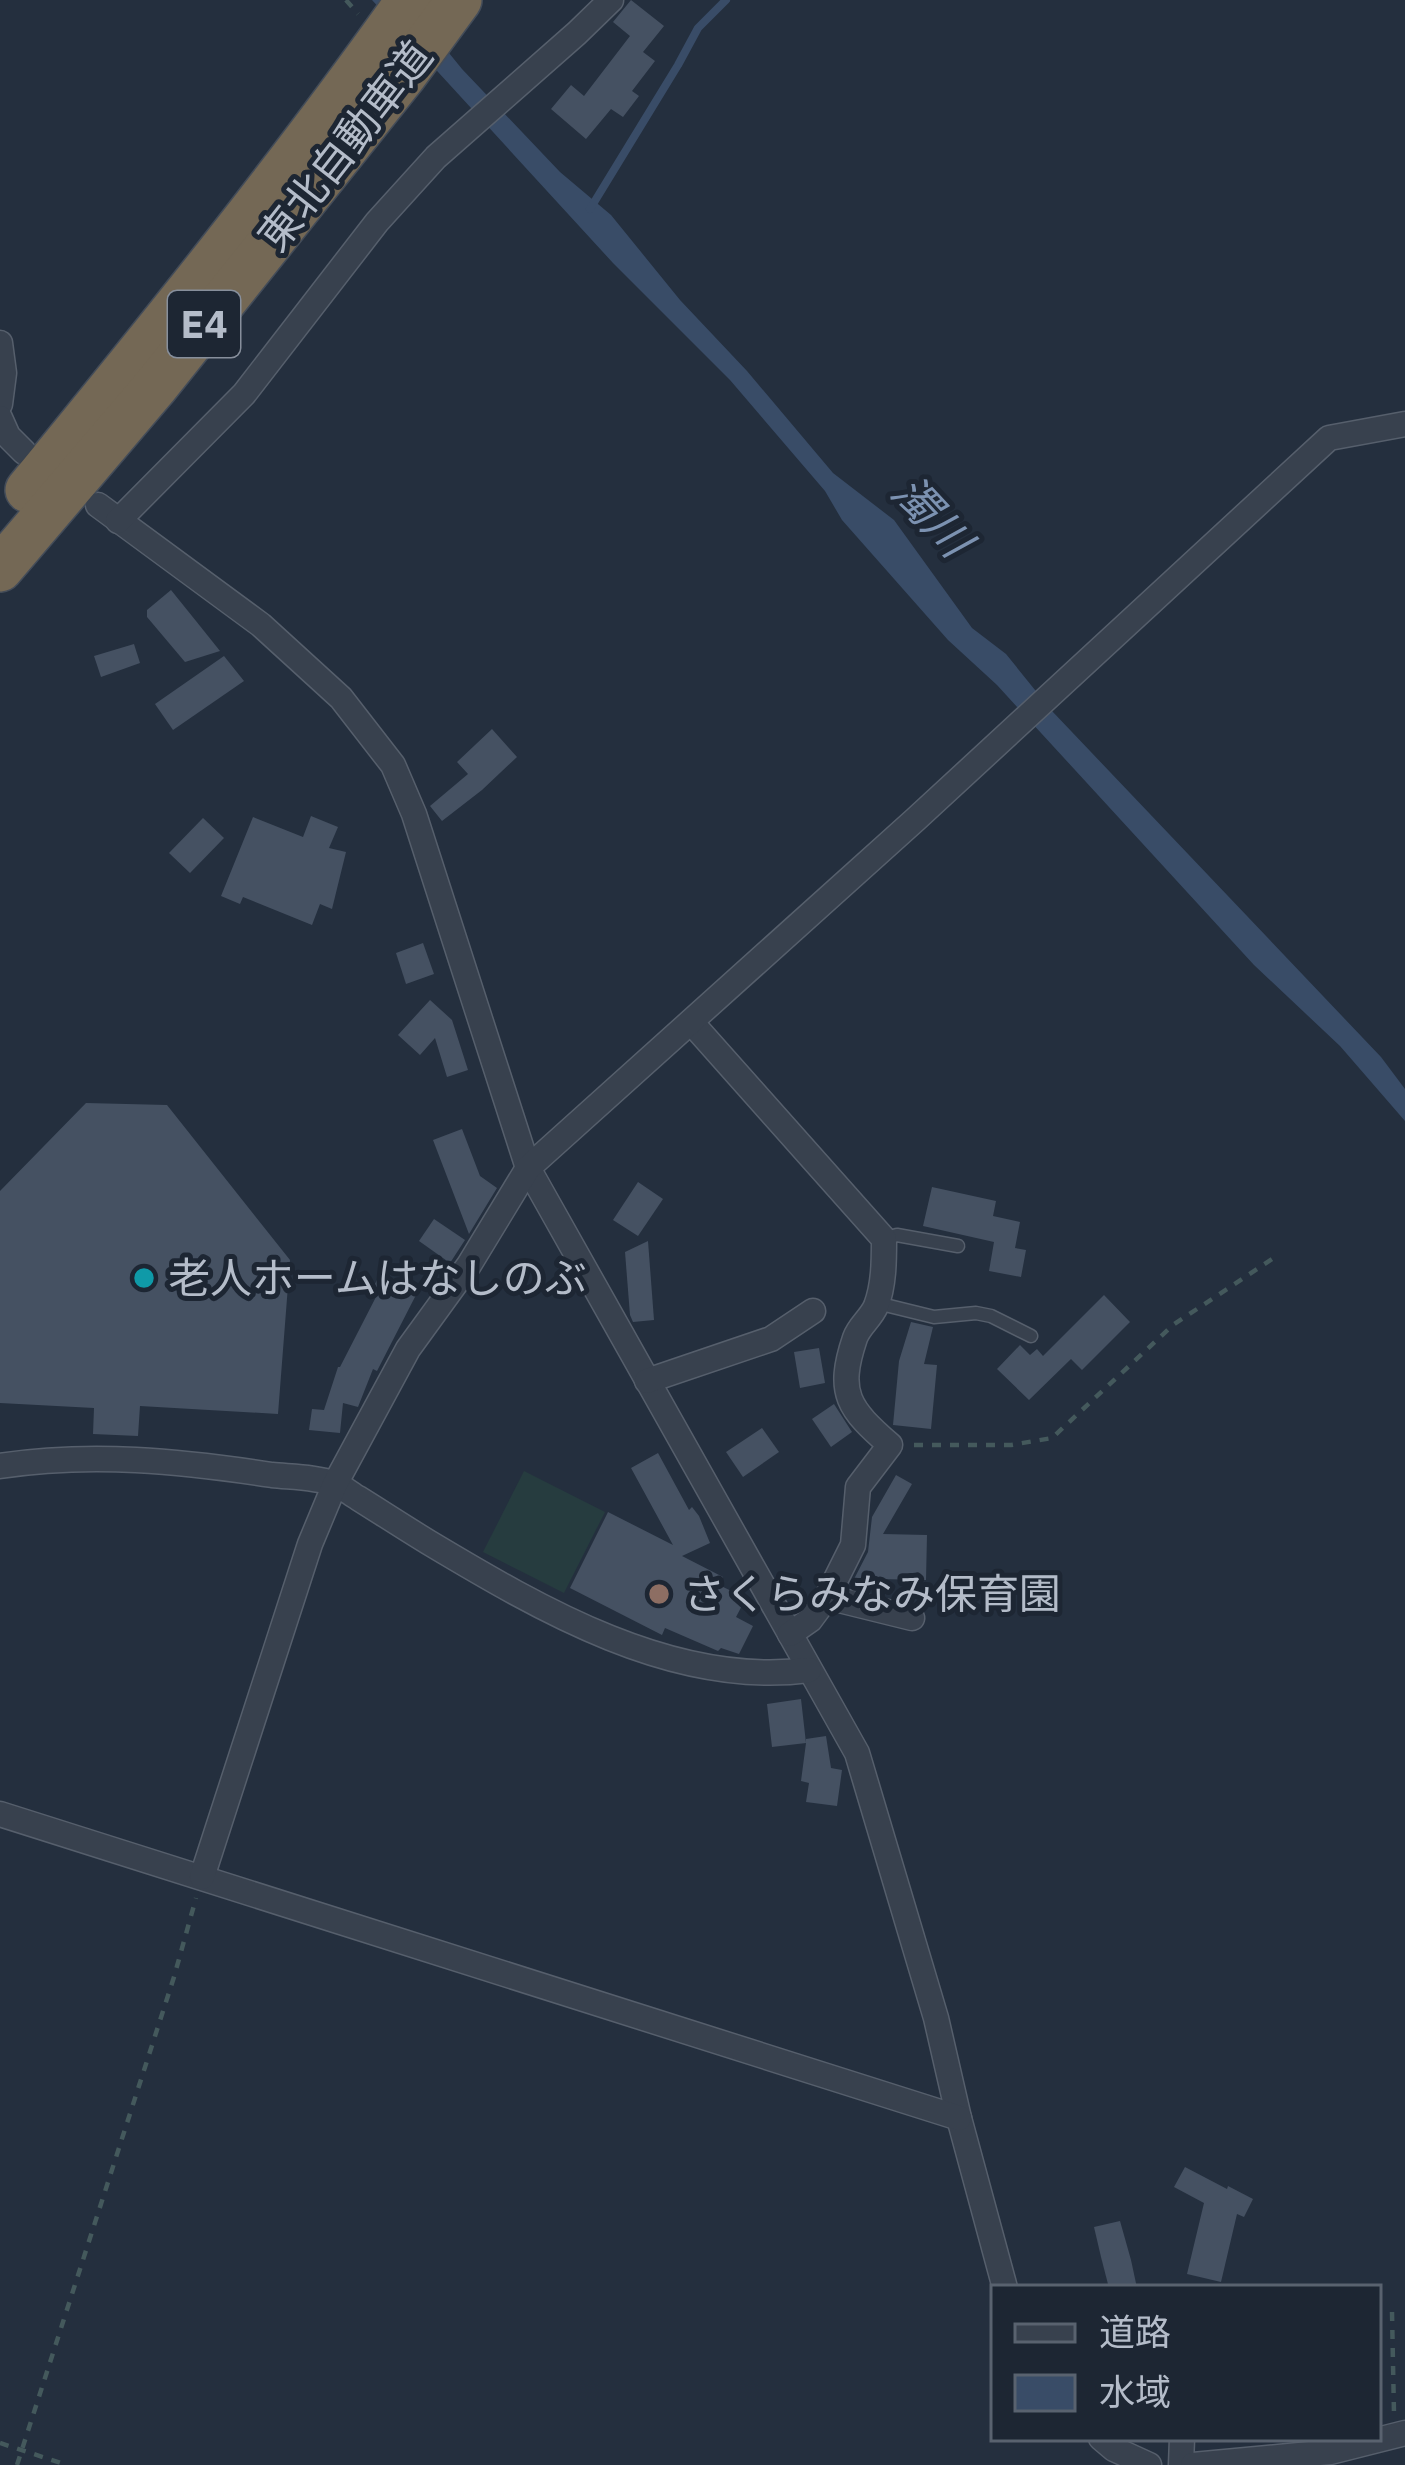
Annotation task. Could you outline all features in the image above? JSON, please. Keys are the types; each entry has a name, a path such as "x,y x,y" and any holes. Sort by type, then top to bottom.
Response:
{"highway":[{"name":"東北自動車道","path":"0,569 155,387 409,0"},
{"name":"東北自動車道","path":"0,523 381,48 459,0"}],"street":[{"path":"611,0 436,157 377,222 244,394 108,513 262,626 341,698 393,765 414,814 528,1168 857,1753 936,2018 1005,2285"},
{"path":"0,343 4,373 0,404"},
{"path":"0,418 8,436 24,452"},
{"path":"202,1877 310,1544 335,1484 408,1349 469,1265 528,1168 1330,438 1405,424"},
{"path":"691,1022 884,1239 877,1303 856,1333 846,1396 865,1423 890,1445 858,1487 853,1545 827,1597 810,1620 790,1634"},
{"path":"647,1381 771,1339 813,1311"},
{"path":"0,1466 104,1457 335,1484 508,1590 598,1633 682,1661 750,1674 809,1670"},
{"path":"827,1597 912,1618"},
{"path":"0,1814 959,2118"},
{"path":"1105,2441 1149,2465"},
{"path":"1192,2465 1301,2460 1375,2441"}],"lane":[{"path":"884,1239 897,1235 958,1246"},
{"path":"877,1303 934,1316 991,1316 1031,1336"}],"path":[{"path":"346,0 381,48"},
{"path":"890,1445 1010,1445 1052,1438 1173,1325 1279,1255"},
{"path":"17,2465 202,1877"},
{"path":"1392,2312 1400,2435"},
{"path":"0,2443 68,2465"}],"green space":[{"path":"524,1471 605,1512 564,1593 483,1552"}],"water":[{"name":"濁川","path":"372,0 406,0 462,69 560,172 611,215 833,473 894,520 972,628 1006,654 1052,711 1381,1057 1405,1089 1405,1121 1340,1046 1254,965 997,685 948,640 842,520 825,491 730,380 613,263"}],"building":[{"path":"631,0 664,26 643,52 655,61 632,91 639,96 623,117 611,109 586,139 551,109 571,85 584,96 630,36 613,22"},
{"path":"171,590 220,651 185,662 147,617 147,610"},
{"path":"134,644 140,663 101,677 94,656"},
{"path":"224,656 244,681 173,730 155,704"},
{"path":"492,729 517,757 442,821 430,806 468,774 457,762"},
{"path":"311,816 338,827 329,848 346,852 332,909 320,904 312,925 243,897 240,904 221,896 253,817 303,837"},
{"path":"203,818 224,838 190,873 169,853"},
{"path":"423,943 434,974 406,984 396,953"},
{"path":"430,1000 452,1020 468,1070 447,1077 435,1038 420,1055 398,1035"},
{"name":"老人ホームはなしのぶ","path":"86,1103 167,1105 290,1260 278,1414 140,1406 138,1436 93,1434 94,1408 0,1403 0,1191"},
{"path":"462,1129 480,1176 497,1188 469,1234 433,1140"},
{"path":"638,1182 663,1199 638,1236 613,1220"},
{"path":"932,1187 996,1201 993,1216 1020,1222 1015,1248 1026,1250 1021,1277 989,1271 994,1242 923,1226"},
{"path":"434,1219 465,1240 450,1263 419,1241"},
{"path":"648,1241 654,1320 633,1322 625,1252"},
{"path":"380,1274 417,1293 377,1371 373,1369 358,1407 343,1403 340,1433 309,1430 312,1409 324,1410 338,1367 377,1295 371,1292"},
{"path":"1104,1295 1130,1322 1082,1370 1071,1359 1029,1400 997,1369 1020,1345 1030,1355 1037,1349 1043,1356"},
{"path":"911,1322 933,1327 924,1364 937,1365 931,1429 893,1425 899,1361"},
{"path":"819,1348 825,1383 800,1388 794,1352"},
{"path":"834,1404 852,1432 831,1447 812,1419"},
{"path":"762,1428 779,1452 743,1477 726,1452"},
{"path":"658,1453 689,1510 692,1507 699,1516 710,1543 682,1556 723,1577 719,1585 746,1598 736,1617 753,1626 739,1654 718,1651 665,1628 662,1635 570,1588 608,1512 673,1545 631,1468"},
{"path":"896,1475 912,1484 883,1534 927,1535 926,1580 879,1579 877,1586 853,1581 868,1552 872,1517"},
{"path":"801,1699 806,1743 772,1747 767,1704"},
{"path":"826,1736 831,1768 842,1770 837,1806 806,1802 809,1783 801,1781 806,1739"},
{"path":"1185,2167 1253,2199 1244,2217 1237,2214 1221,2282 1187,2274 1204,2203 1174,2187"},
{"path":"1120,2221 1136,2285 1108,2285 1094,2227"}],"waterway":[{"path":"590,209 698,28 726,0"}],"place":[{"name":"老人ホームはなしのぶ","path":"144,1278"},
{"name":"さくらみなみ保育園","path":"659,1594"}]}
